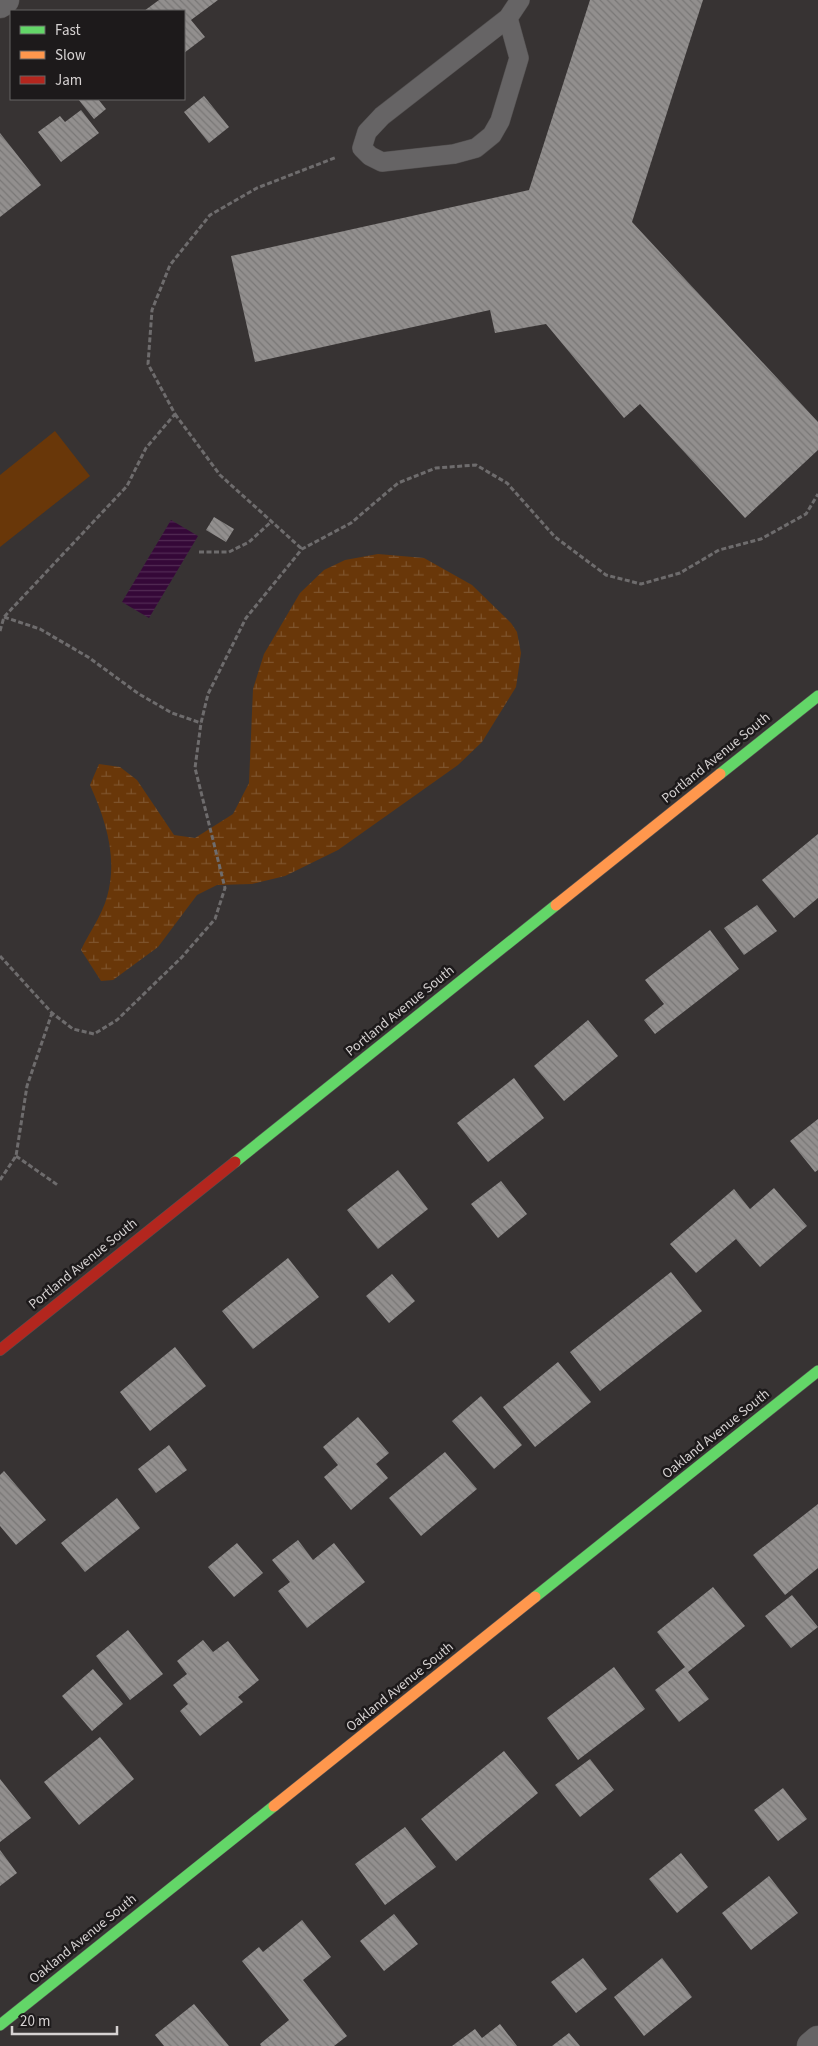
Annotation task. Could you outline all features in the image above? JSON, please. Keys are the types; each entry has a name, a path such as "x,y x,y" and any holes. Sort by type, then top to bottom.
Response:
{"main road":[{"name":"Portland Avenue South","path":"1,1348 818,696"},
{"name":"Oakland Avenue South","path":"0,2026 818,1371"}],"street":[{"path":"0,4 4,0"},
{"path":"811,2046 818,2040"}],"lane":[{"path":"508,18 519,58 500,121 492,134 476,148 454,154 382,162 370,156 362,148 367,132 382,116 508,18 520,0"}],"path":[{"path":"302,549 220,474 175,414 148,364 152,310 170,264 210,215 257,188 362,148"},
{"path":"0,631 4,617 128,486 146,448 175,414"},
{"path":"0,956 52,1013 73,1029 94,1034 117,1020 182,957 215,919 225,888 195,768 201,723 208,694 246,618 302,549 351,523 398,484 436,468 476,465 507,484 555,536 606,575 641,584 680,573 719,550 761,539 806,514 818,494"},
{"path":"199,552 230,552 249,542 272,521"},
{"path":"4,617 40,629 88,657 155,704 172,713 201,723"},
{"path":"0,1180 16,1156 27,1086 52,1013"},
{"path":"16,1156 59,1186"}],"green space":[{"path":"55,431 90,476 0,547 0,475"},
{"path":"378,554 424,558 472,585 511,623 517,632 521,653 516,687 482,742 458,765 338,850 285,876 252,884 217,885 197,895 158,947 113,980 101,981 81,950 102,910 110,882 111,854 109,840 101,812 90,785 99,764 120,767 137,780 174,835 195,838 233,814 249,783 253,689 264,654 300,593 324,570 345,560"}],"shaded area":[{"path":"171,520 198,536 149,618 122,602"}],"building":[{"path":"159,0 218,0 191,20 205,37 185,52 185,10 145,10"},
{"path":"590,0 703,0 632,222 818,422 818,450 745,518 640,404 624,418 546,324 495,333 490,310 255,362 231,256 529,190"},
{"path":"204,96 229,127 209,143 184,112"},
{"path":"79,100 99,100 106,109 94,119"},
{"path":"81,110 99,133 61,162 38,132 60,116 65,122"},
{"path":"0,133 41,185 0,217"},
{"path":"214,517 234,529 226,542 206,530"},
{"path":"818,834 818,898 794,918 762,880"},
{"path":"757,905 777,931 744,955 724,928"},
{"path":"710,930 739,969 655,1034 644,1020 664,1004 645,980"},
{"path":"588,1020 618,1056 564,1101 534,1066"},
{"path":"514,1078 544,1118 488,1162 457,1123"},
{"path":"818,1119 818,1170 815,1172 790,1141"},
{"path":"398,1170 428,1209 378,1249 347,1210"},
{"path":"501,1181 527,1214 498,1238 471,1204"},
{"path":"774,1188 807,1226 760,1267 736,1239 696,1273 670,1244 734,1189 750,1209"},
{"path":"288,1258 319,1297 253,1349 222,1311"},
{"path":"671,1272 702,1311 600,1391 570,1352"},
{"path":"392,1274 415,1301 389,1323 366,1296"},
{"path":"175,1347 206,1386 150,1431 120,1392"},
{"path":"558,1362 591,1402 535,1447 503,1407"},
{"path":"481,1396 522,1445 494,1469 452,1421"},
{"path":"358,1417 389,1453 376,1464 388,1478 351,1510 324,1477 338,1465 323,1447"},
{"path":"169,1445 187,1470 156,1493 138,1469"},
{"path":"445,1452 477,1489 421,1536 389,1498"},
{"path":"4,1471 46,1520 16,1545 0,1526 0,1475"},
{"path":"117,1498 140,1528 85,1572 61,1543"},
{"path":"818,1504 818,1568 785,1595 753,1555"},
{"path":"298,1540 313,1560 334,1543 365,1582 307,1628 278,1591 290,1582 272,1560"},
{"path":"237,1543 263,1573 234,1597 208,1567"},
{"path":"713,1587 745,1626 688,1672 709,1699 679,1722 655,1690 685,1667 657,1632"},
{"path":"792,1595 818,1627 791,1648 765,1616"},
{"path":"128,1630 163,1674 130,1700 96,1656"},
{"path":"203,1640 213,1652 228,1641 259,1680 238,1697 243,1702 200,1736 180,1711 188,1704 173,1685 187,1674 177,1661"},
{"path":"614,1667 645,1709 578,1760 547,1718"},
{"path":"93,1669 123,1704 92,1731 62,1696"},
{"path":"100,1737 134,1779 79,1825 44,1782"},
{"path":"504,1751 538,1793 456,1861 421,1819"},
{"path":"590,1759 614,1790 580,1817 555,1785"},
{"path":"0,1779 31,1818 0,1842"},
{"path":"783,1788 807,1819 778,1841 754,1810"},
{"path":"405,1827 436,1867 385,1905 355,1864"},
{"path":"0,1850 17,1873 0,1886"},
{"path":"681,1853 708,1887 677,1913 649,1879"},
{"path":"769,1876 798,1913 751,1950 722,1913"},
{"path":"394,1914 418,1944 384,1971 360,1941"},
{"path":"302,1920 331,1957 303,1980 347,2036 334,2046 261,2046 260,2044 289,2020 242,1961 259,1947 263,1952"},
{"path":"583,1958 607,1989 576,2013 551,1982"},
{"path":"662,1958 692,1997 644,2036 614,1997"},
{"path":"194,2004 229,2046 164,2046 155,2035"},
{"path":"500,2024 517,2046 452,2046 475,2029 482,2038"},
{"path":"569,2033 580,2046 552,2046"}],"traffic: fast":[{"path":"720,774 818,696"},
{"path":"235,1162 556,905"},
{"path":"535,1597 818,1371"},
{"path":"0,2025 274,1806"}],"traffic: slow":[{"path":"556,905 720,774"},
{"path":"274,1806 535,1597"}],"traffic: jam":[{"path":"0,1350 235,1162"}]}
